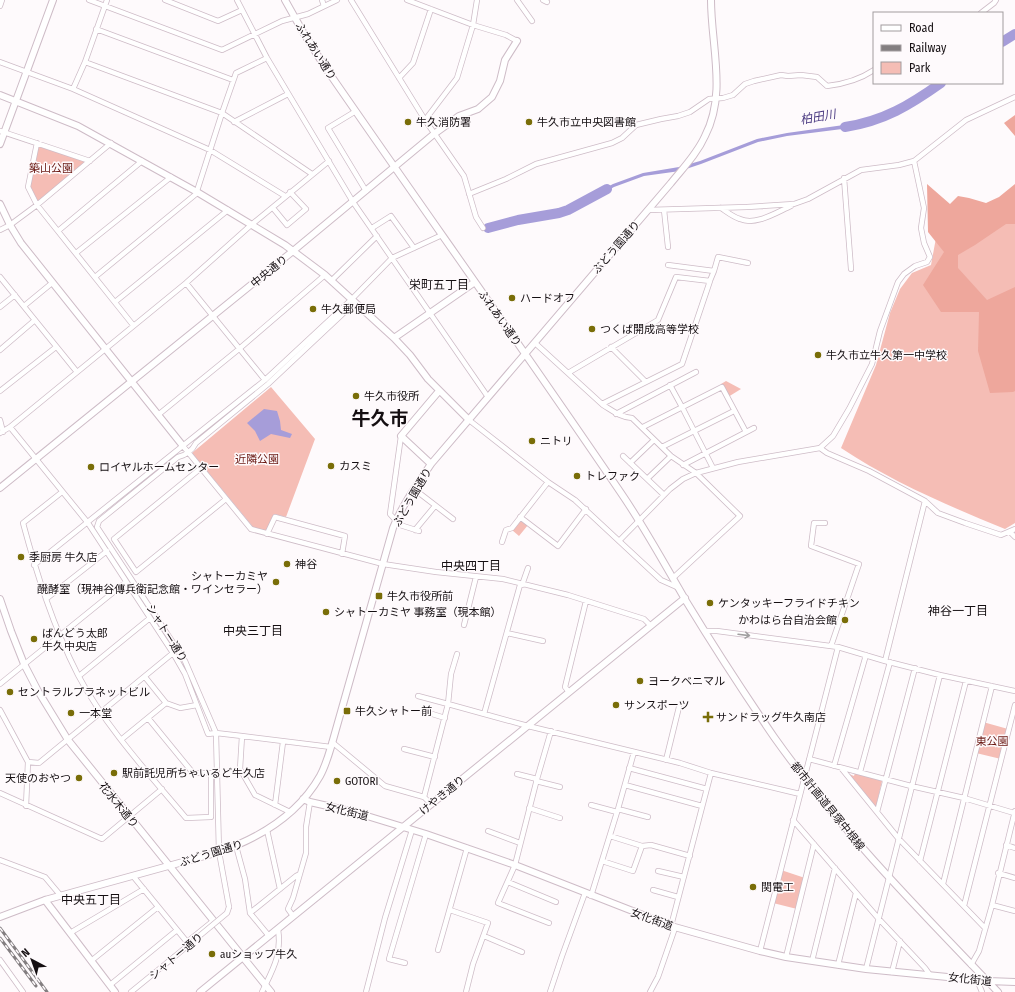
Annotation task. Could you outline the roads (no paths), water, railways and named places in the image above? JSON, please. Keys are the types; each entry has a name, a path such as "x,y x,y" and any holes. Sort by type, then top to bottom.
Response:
{"street":[{"path":"0,6 2,0"},
{"path":"0,144 2,131 28,72 53,0"},
{"path":"89,0 222,50 282,20 308,14 337,0"},
{"path":"73,88 85,62 107,0"},
{"path":"165,0 218,21 242,10"},
{"path":"237,0 267,58 353,202 488,397"},
{"name":"ふれあい通り","path":"286,0 295,18 325,67 526,354 639,520 685,598"},
{"path":"322,0 324,6"},
{"path":"351,0 425,120 464,176 476,217 482,228"},
{"path":"407,0 473,25 506,35 516,41"},
{"path":"425,120 457,78 473,25 477,0"},
{"path":"517,0 532,21"},
{"name":"ぶどう園通り","path":"1,915 45,900 236,846 267,830 290,812 303,799 320,776 332,745 396,521 414,489 431,464 690,160 705,136 713,116 716,98 716,70 711,0"},
{"path":"982,12 996,0"},
{"path":"399,78 413,63 430,9"},
{"path":"96,29 233,80"},
{"name":"中央通り","path":"0,488 293,251 434,134 459,116 478,109 492,97 500,81 505,60 516,41"},
{"path":"95,277 196,194 236,73 267,58"},
{"path":"0,62 73,88 210,150 285,196"},
{"path":"85,62 222,114 312,174"},
{"path":"469,194 506,179 536,164 612,143 622,138 636,125 678,116 690,112 708,99 723,98 733,95 744,84 782,74 788,76 801,75 817,77 828,86 840,85 856,81 873,71"},
{"path":"234,122 288,94"},
{"path":"0,95 78,126 111,143 228,210 293,251 331,281 351,303 394,338 410,355 428,379 469,420 548,482 586,509 661,580 679,588"},
{"path":"721,208 739,219 746,221 763,219 808,199 861,170 898,165 914,161 966,120 1015,97"},
{"path":"356,111 328,128 366,191"},
{"path":"2,131 90,161"},
{"path":"37,143 28,187 37,205 134,325"},
{"path":"0,230 10,225 37,205 111,143"},
{"path":"58,231 142,161"},
{"path":"0,420 1,432 10,427 186,283 251,225 329,161"},
{"path":"620,541 664,495 682,480 696,473 713,468 820,448 833,436 849,409 872,364 880,331 898,282 904,274 915,266 927,262 930,257 924,243 921,228 924,208 914,161"},
{"path":"76,253 171,177"},
{"path":"844,178 851,270"},
{"path":"272,208 287,225 306,209 290,192"},
{"path":"0,204 21,244 251,529 383,564 476,577 503,579 586,601 644,619 651,626"},
{"path":"648,210 794,204"},
{"path":"115,302 228,210"},
{"path":"664,210 668,248"},
{"path":"372,228 390,216 414,248"},
{"path":"34,565 265,380 351,303 392,258 442,235"},
{"path":"331,281 377,236"},
{"path":"602,404 682,364 718,257 748,263"},
{"path":"668,265 714,271"},
{"path":"158,415 239,349 324,275"},
{"path":"0,277 77,372"},
{"path":"568,373 658,320 676,277 710,281 709,282"},
{"path":"394,338 475,282"},
{"path":"24,306 52,283"},
{"path":"186,283 265,380"},
{"path":"0,307 15,295"},
{"name":"シャトー通り","path":"130,992 227,913 228,907 219,852 216,733 185,661 97,527 99,521 178,457 189,453 194,448 196,443 268,384 351,303"},
{"path":"0,350 35,320"},
{"path":"535,343 602,404 616,414 632,418 671,456 696,473 740,516 673,578"},
{"path":"0,391 56,347"},
{"path":"611,347 646,382"},
{"path":"616,414 696,372"},
{"path":"670,386 713,468"},
{"path":"643,428 722,387 746,432"},
{"path":"435,506 417,531 400,525 390,512 401,436 439,391"},
{"path":"662,447 734,411"},
{"path":"10,427 88,523 173,653 185,674 208,734 216,733 283,742 332,745 385,786 424,797 431,804"},
{"path":"683,465 754,428"},
{"path":"401,436 431,464"},
{"path":"630,463 654,440"},
{"path":"820,448 827,453 870,472 925,501 938,512 1001,535 1013,530 1015,537"},
{"path":"623,456 664,495"},
{"path":"647,479 671,456"},
{"path":"201,468 114,539 136,572 226,499"},
{"path":"502,542 506,530 512,528 548,482"},
{"path":"414,489 453,519"},
{"path":"62,492 23,523 34,565 60,636 79,676 102,712 186,818 211,817 211,773 193,774 148,718"},
{"path":"860,772 888,661 925,501"},
{"path":"520,517 558,546 586,509"},
{"path":"267,534 275,517 345,536 342,554"},
{"path":"825,523 814,523 811,546 859,564 831,646"},
{"path":"46,599 107,551"},
{"path":"484,714 521,585 528,568"},
{"path":"464,625 476,577"},
{"path":"0,684 126,582"},
{"name":"花水木通り","path":"0,598 24,664 38,691 68,740 272,992"},
{"name":"けやき通り","path":"200,992 685,598"},
{"name":"都市計画道貝塚中根線","path":"685,598 758,712 805,778 848,832 888,878 998,992"},
{"path":"569,692 564,687 586,601"},
{"path":"79,676 150,618"},
{"path":"705,631 838,647 940,675 1015,691"},
{"path":"507,633 543,641"},
{"path":"760,951 838,647"},
{"path":"28,762 40,762 173,653"},
{"path":"424,797 448,704 451,674 457,654"},
{"path":"834,766 866,655"},
{"path":"877,812 915,668"},
{"path":"866,969 940,675"},
{"path":"145,677 166,703 180,708 197,705"},
{"path":"920,860 966,680"},
{"path":"942,884 992,686"},
{"path":"418,696 528,726 800,794"},
{"path":"122,739 166,703"},
{"path":"964,906 1015,705"},
{"path":"666,760 679,707"},
{"path":"0,710 28,762 26,806"},
{"path":"429,714 444,718"},
{"path":"549,923 498,903 515,865 529,808 552,731"},
{"path":"242,736 240,769 255,795 290,812"},
{"path":"276,804 283,742"},
{"path":"404,749 435,756"},
{"path":"550,992 562,956 602,860 618,811 634,752"},
{"path":"809,759 842,769 860,772 911,786 964,798 989,806 1015,811 979,951 971,965"},
{"path":"629,768 707,789"},
{"path":"842,769 898,838 985,928"},
{"path":"650,992 658,977 673,927 678,897 711,772"},
{"path":"517,774 560,787"},
{"path":"625,786 702,806"},
{"path":"0,794 102,839 162,789"},
{"name":"女化街道","path":"303,799 354,812 426,834 515,865 673,927 760,951 786,957 866,969 988,982 1015,982"},
{"path":"293,916 288,909 293,898 306,853 306,827 310,802"},
{"path":"591,805 648,817"},
{"path":"529,808 560,818"},
{"path":"793,820 878,918 930,975"},
{"path":"267,830 280,889"},
{"path":"366,992 385,918 412,830"},
{"path":"488,831 520,843"},
{"path":"404,963 389,959 426,834"},
{"path":"610,836 642,846 651,845 690,856"},
{"path":"786,957 814,844"},
{"path":"1006,845 1015,848"},
{"path":"236,846 246,879 250,913 269,936"},
{"path":"602,860 633,871 642,846"},
{"path":"438,950 467,848"},
{"path":"0,860 45,877 61,896"},
{"path":"812,961 835,868"},
{"path":"658,871 684,877"},
{"path":"250,913 300,874"},
{"path":"998,874 1015,878"},
{"path":"133,876 187,942 213,920"},
{"path":"508,882 556,902"},
{"path":"70,933 144,889"},
{"path":"653,890 678,897"},
{"path":"838,965 856,893"},
{"path":"45,900 115,992"},
{"path":"992,905 1015,911"},
{"path":"91,961 158,907"},
{"path":"450,910 488,923 473,964 466,992"},
{"path":"262,992 277,960 280,942 278,929"},
{"path":"110,984 177,930"},
{"path":"484,936 522,952"},
{"path":"892,972 900,941"},
{"path":"0,960 23,992"},
{"path":"977,980 982,992"}],"waterway":[{"name":"柏田川","path":"1003,41 1015,34"},
{"name":"柏田川","path":"845,127 872,121 896,111 939,84"},
{"name":"柏田川","path":"488,228 518,220 559,213 568,210 607,189"}],"railway":[{"path":"0,928 47,992"},
{"path":"0,938 36,986"}],"place":[{"name":"牛久消防署","path":"408,122"},
{"name":"牛久市立中央図書館","path":"529,122"},
{"name":"ハードオフ","path":"512,298"},
{"name":"牛久郵便局","path":"313,309"},
{"name":"つくば開成高等学校","path":"592,329"},
{"name":"牛久市立牛久第一中学校","path":"818,355"},
{"name":"牛久市役所","path":"356,396"},
{"name":"ニトリ","path":"532,441"},
{"name":"カスミ","path":"331,466"},
{"name":"ロイヤルホームセンター","path":"91,467"},
{"name":"トレファク","path":"577,476"},
{"name":"季厨房 牛久店","path":"21,557"},
{"name":"神谷","path":"287,564"},
{"name":"シャトーカミヤ 醗酵室（現神谷傳兵衛記念館・ワインセラー）","path":"276,582"},
{"name":"牛久市役所前","path":"379,596"},
{"name":"ケンタッキーフライドチキン","path":"710,603"},
{"name":"シャトーカミヤ 事務室（現本館）","path":"326,612"},
{"name":"かわはら台自治会館","path":"845,620"},
{"name":"ばんどう太郎 牛久中央店","path":"34,639"},
{"name":"ヨークベニマル","path":"640,681"},
{"name":"セントラルプラネットビル","path":"10,692"},
{"name":"サンスポーツ","path":"616,705"},
{"name":"牛久シャトー前","path":"347,711"},
{"name":"一本堂","path":"71,713"},
{"name":"サンドラッグ牛久南店","path":"708,717"},
{"name":"駅前託児所ちゃいるど牛久店","path":"114,773"},
{"name":"天使のおやつ","path":"79,778"},
{"name":"GOTORI","path":"337,781"},
{"name":"関電工","path":"753,887"},
{"name":"auショップ牛久","path":"212,954"}],"district":[{"name":"栄町五丁目","path":"439,285"},
{"name":"牛久市","path":"380,418"},
{"name":"中央四丁目","path":"471,566"},
{"name":"神谷一丁目","path":"958,611"},
{"name":"中央三丁目","path":"253,631"},
{"name":"中央五丁目","path":"91,900"}],"park label":[{"name":"築山公園","path":"51,168"},
{"name":"近隣公園","path":"257,459"},
{"name":"東公園","path":"992,741"}]}
